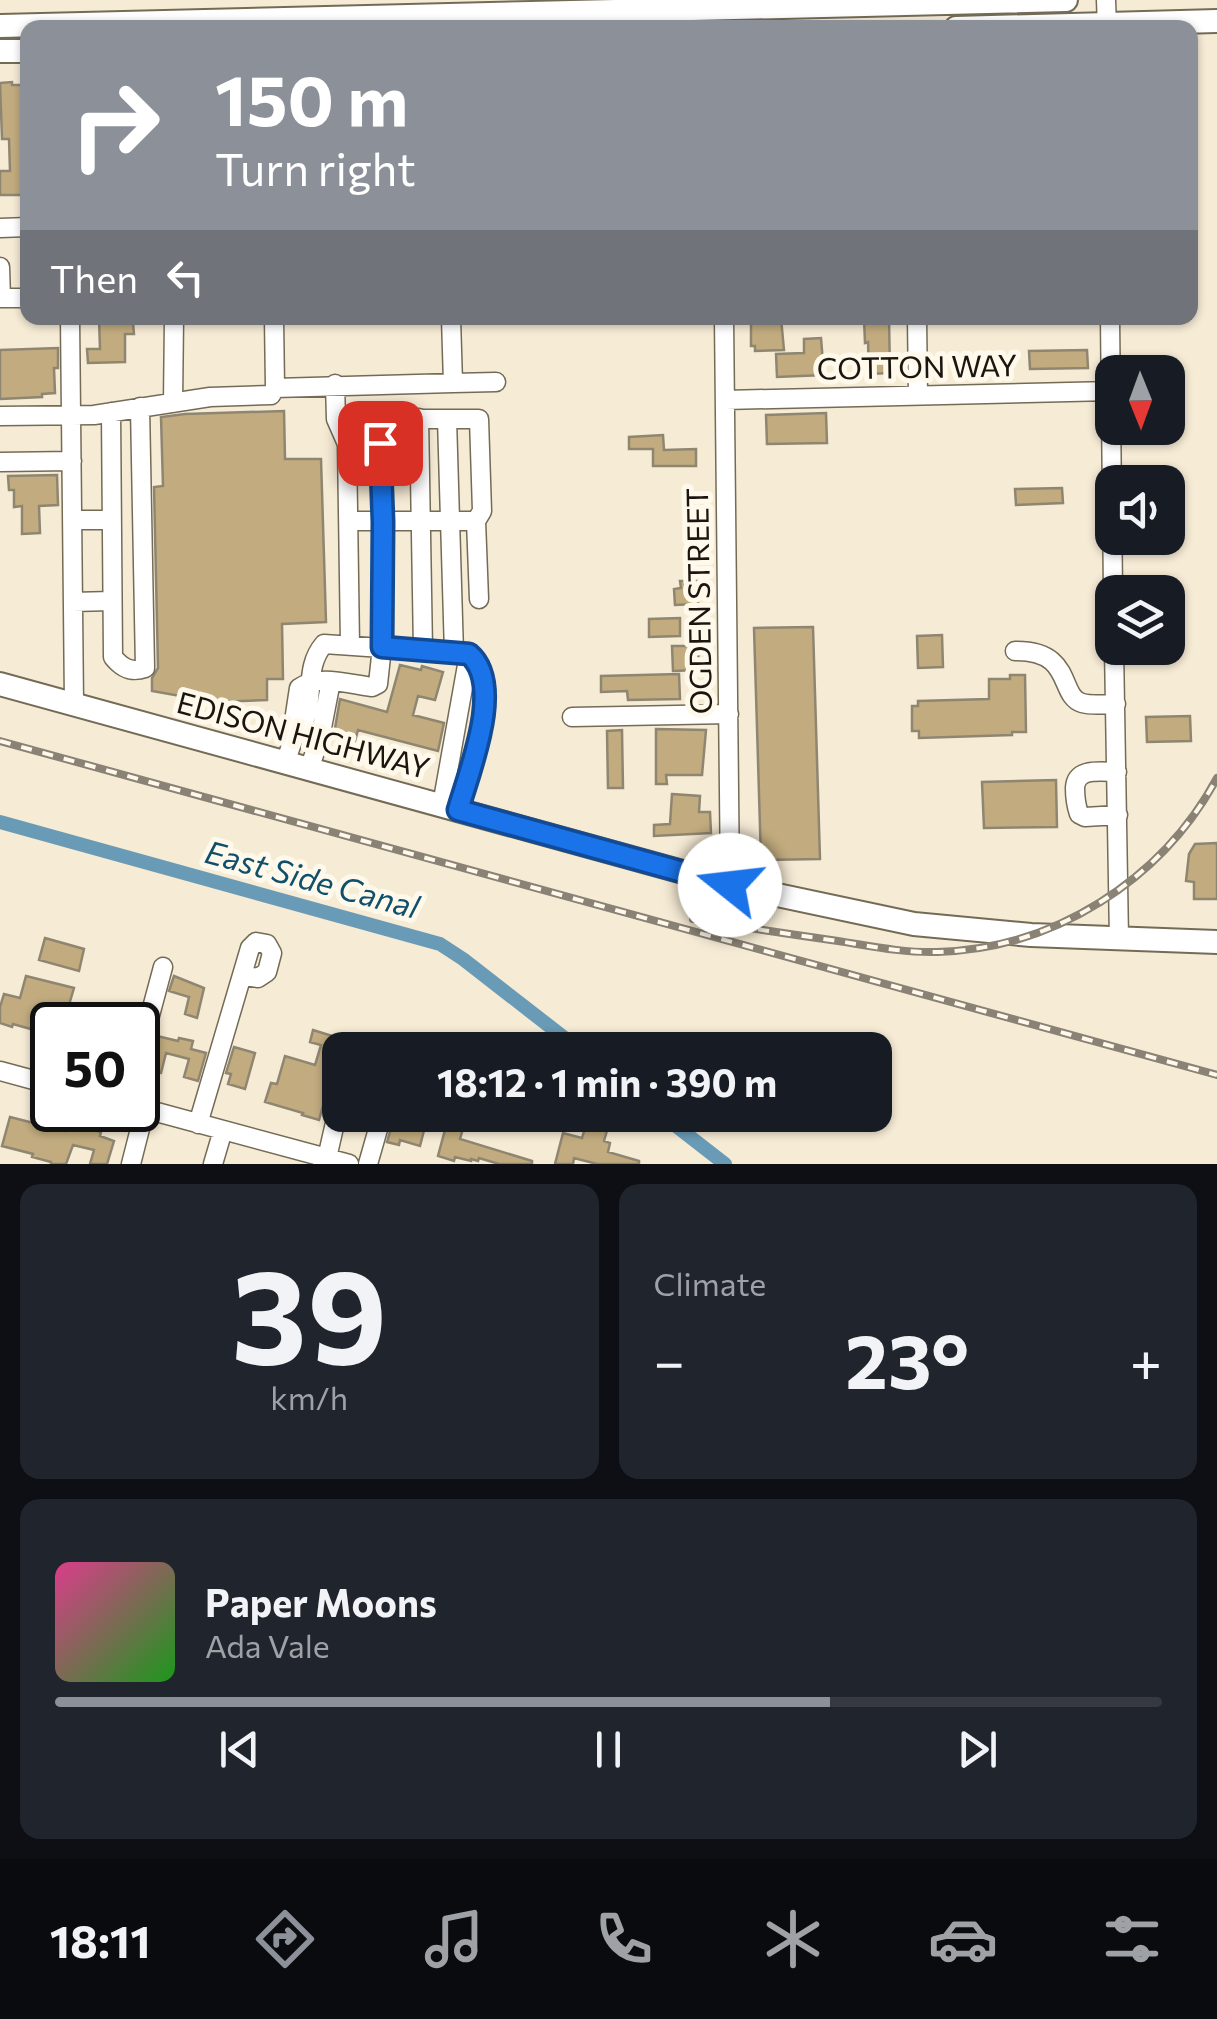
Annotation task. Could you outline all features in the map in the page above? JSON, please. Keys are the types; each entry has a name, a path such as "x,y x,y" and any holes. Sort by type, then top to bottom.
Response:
{"main road":[{"path":"633,5 1066,0"},
{"path":"490,20 536,13"},
{"path":"285,20 536,13 587,20"},
{"path":"1065,20 1189,20"},
{"name":"EDISON HIGHWAY","path":"0,684 730,885 914,924 1031,935 1217,942"}],"street":[{"path":"0,267 1,298 20,298"},
{"path":"70,325 74,704"},
{"path":"173,403 174,325"},
{"path":"0,416 111,412 210,397 271,395 275,388 274,325"},
{"path":"451,325 453,383"},
{"name":"OGDEN STREET","path":"724,325 730,885"},
{"path":"917,325 918,395"},
{"path":"1110,325 1110,355"},
{"path":"275,388 496,382"},
{"path":"336,384 336,419 347,444 350,645"},
{"name":"COTTON WAY","path":"725,400 1095,391"},
{"path":"111,412 113,657 123,668 136,671 145,668 140,407"},
{"path":"419,418 423,650"},
{"path":"447,419 449,521 461,653"},
{"path":"285,762 297,732 294,721 299,688 309,681 372,688 378,684 382,647 380,443 389,420 479,419 479,599"},
{"path":"347,444 380,443"},
{"path":"1111,445 1113,575"},
{"path":"0,462 72,461"},
{"path":"72,520 111,520"},
{"path":"350,521 476,521"},
{"path":"73,602 111,601"},
{"path":"309,681 316,654 324,644 461,653 480,666 484,692 479,738 450,808"},
{"path":"1015,652 1044,655 1061,670 1072,697 1080,703 1116,704"},
{"path":"1115,665 1119,939"},
{"path":"309,769 320,738 331,681"},
{"path":"572,717 729,714"},
{"path":"1117,772 1085,773 1075,782 1079,814 1118,815"},
{"path":"154,1002 163,967"},
{"path":"198,1124 244,976"},
{"path":"0,1070 30,1078"},
{"path":"160,1113 349,1164"},
{"path":"213,1164 223,1130"},
{"path":"132,1164 137,1132"},
{"path":"327,1158 333,1132"},
{"path":"368,1164 377,1132"}],"building":[{"path":"0,83 20,85 20,195 0,195 0,171 10,171 9,139 2,139"},
{"path":"99,325 133,325 134,334 125,334 125,362 88,363 87,349 100,349"},
{"path":"751,325 782,325 784,350 755,351 755,346 751,346"},
{"path":"864,325 889,325 890,373 869,374 868,342 865,343"},
{"path":"821,338 824,375 777,377 776,354 804,353 804,339"},
{"path":"58,348 55,393 0,399 0,350"},
{"path":"1087,350 1088,368 1030,369 1029,351"},
{"path":"284,411 285,459 321,459 326,622 282,624 283,679 267,679 267,700 214,702 152,691 152,678 158,668 154,487 163,486 161,417"},
{"path":"826,413 827,443 767,444 766,415"},
{"path":"663,435 664,450 696,449 696,466 653,466 653,449 629,449 629,437"},
{"path":"57,475 58,505 39,506 40,533 22,534 22,506 14,507 14,490 9,490 8,476"},
{"path":"1062,488 1063,503 1016,505 1015,489"},
{"path":"680,581 698,581 698,604 675,605 674,589 681,588"},
{"path":"680,618 680,636 649,637 649,619"},
{"path":"813,627 820,859 761,860 754,628"},
{"path":"942,635 943,667 918,668 917,636"},
{"path":"672,646 698,646 699,670 673,671"},
{"path":"400,665 443,672 435,700 418,696 413,715 444,723 438,751 358,730 355,741 334,734 340,699 387,712"},
{"path":"679,674 680,699 628,700 627,691 601,692 601,676"},
{"path":"1010,675 1025,675 1026,732 919,738 919,731 912,731 912,706 918,706 918,701 989,699 989,679 1010,679"},
{"path":"1190,716 1191,741 1147,742 1146,717"},
{"path":"656,729 706,730 702,775 666,775 667,784 656,784"},
{"path":"622,730 623,788 608,788 607,731"},
{"path":"1056,780 1057,827 984,828 982,782"},
{"path":"672,794 700,796 699,812 710,812 711,833 654,836 654,825 670,824"},
{"path":"1217,843 1217,899 1194,899 1194,882 1186,881 1189,854 1195,844"},
{"path":"45,938 84,949 79,971 39,960"},
{"path":"26,976 74,988 70,1002 30,1002 30,1029 0,1023 4,994 20,998"},
{"path":"174,976 204,988 197,1018 185,1014 189,997 169,991"},
{"path":"313,1030 322,1033 319,1120 265,1102 271,1083 277,1084 285,1056 315,1065 321,1045 310,1042"},
{"path":"160,1037 193,1041 191,1049 206,1053 198,1081 184,1077 189,1059 166,1053 161,1073"},
{"path":"234,1047 255,1053 245,1089 228,1084 231,1074 226,1073"},
{"path":"10,1117 30,1122 30,1132 101,1132 100,1136 114,1141 107,1164 90,1164 94,1150 73,1145 66,1164 51,1164 32,1157 33,1154 2,1146"},
{"path":"390,1132 424,1132 420,1146 400,1140 399,1145 387,1142"},
{"path":"444,1132 462,1132 460,1139 532,1164 455,1157 454,1161 438,1156"},
{"path":"584,1132 607,1132 604,1141 610,1143 608,1152 639,1164 597,1164 574,1158 573,1164 555,1164 563,1133 582,1138"}],"waterway":[{"name":"East Side Canal","path":"0,822 440,944 557,1032"},
{"name":"East Side Canal","path":"684,1132 725,1164"}],"railway":[{"path":"0,741 1217,1075"},
{"path":"693,919 912,951 980,948 1022,938 1063,923 1135,877 1194,815 1217,778"}],"route":[{"path":"380,443 382,647 469,654 483,674 482,725 458,810 730,885"}]}
